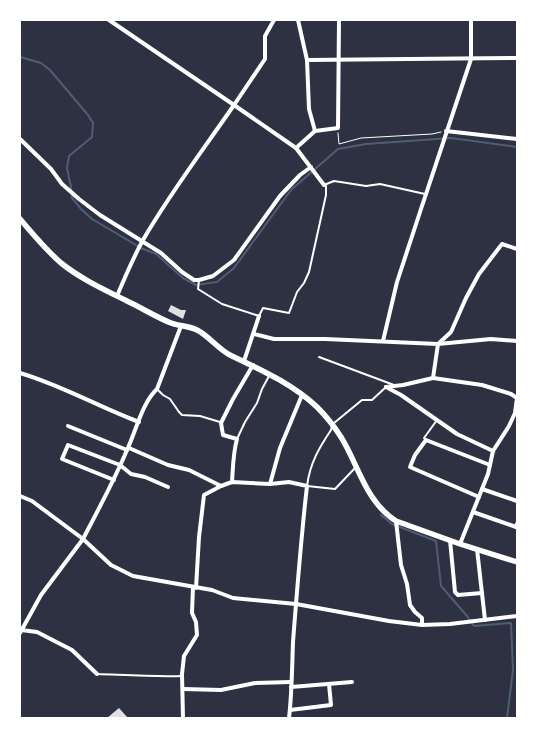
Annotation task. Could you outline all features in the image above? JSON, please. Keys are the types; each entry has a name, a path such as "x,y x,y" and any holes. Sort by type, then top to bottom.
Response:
{"main road":[{"path":"20,219 48,251 72,272 171,323 194,328 220,349 270,374 302,395 318,408 332,424 374,500 387,515 396,521 517,562"}],"street":[{"path":"117,296 132,261 165,205 265,59 265,36 274,20"},
{"path":"298,20 307,60 309,109 315,132"},
{"path":"296,148 315,132 338,128 339,20"},
{"path":"383,341 397,282 471,59 471,20"},
{"path":"112,21 296,148 324,185"},
{"path":"307,60 517,58"},
{"path":"446,131 517,139"},
{"path":"20,139 62,184 79,199 100,215 162,253 182,272 194,280 213,276 234,260 280,196 300,175 311,167"},
{"path":"433,378 438,344 452,332 466,298 479,274 502,244 517,249"},
{"path":"244,361 259,316"},
{"path":"97,674 72,650 37,632 21,631 41,595 83,540 114,480 150,396 157,388 181,326"},
{"path":"254,334 274,339 325,339 438,344 492,339 517,341"},
{"path":"232,482 237,439 224,435 221,423 232,398 253,365"},
{"path":"20,373 66,390 96,405 139,422"},
{"path":"386,387 433,378 482,385 512,394 516,398 516,413 493,451 482,489 460,544"},
{"path":"386,387 401,395 457,434 493,451"},
{"path":"270,484 280,448 302,395"},
{"path":"68,426 168,465 189,470 221,486"},
{"path":"479,497 410,467 426,440 490,466"},
{"path":"114,480 62,460 68,445 120,465 131,474 145,477 168,487"},
{"path":"183,718 182,676 184,656 197,635 196,622 192,613 203,498 204,495 232,482 270,484 289,482 306,486 289,718"},
{"path":"482,489 517,501"},
{"path":"20,496 32,501 83,540 111,565 133,576 212,590 233,598 296,604 389,622 422,625 450,624 517,616"},
{"path":"473,512 516,527 517,524"},
{"path":"396,521 401,565 407,584 410,604 414,612 422,618 422,625"},
{"path":"450,540 455,592 458,595 482,593"},
{"path":"477,549 485,620"},
{"path":"183,689 221,690 254,683 329,684 352,682"},
{"path":"290,710 331,706 329,684"}],"lane":[{"path":"199,280 198,289 222,304 259,316 263,308 289,313 297,292 309,272 326,195 326,186 324,185 334,181 366,186 380,184 425,194"},
{"path":"319,357 396,386"},
{"path":"237,439 257,403 270,374"},
{"path":"356,468 334,489 306,486 315,456 331,430 332,424 362,400 372,400 386,387"},
{"path":"157,388 170,399 182,415 200,416 221,423"},
{"path":"426,440 424,438 437,420"},
{"path":"97,674 182,676"}],"path":[{"path":"338,128 339,144 361,138 432,134 446,131"}],"building":[{"path":"171,305 181,310 186,310 183,319 168,311"},
{"path":"119,708 128,718 107,718"}],"waterway":[{"path":"20,57 41,63 50,70 93,123 92,137 69,156 67,168 72,198 92,219 141,248 156,254 183,278 196,285 217,282 234,268 291,190 338,149 366,144 451,138 517,147"},
{"path":"381,515 392,524 436,541 441,586 474,626 511,623 513,670 507,718"}]}
